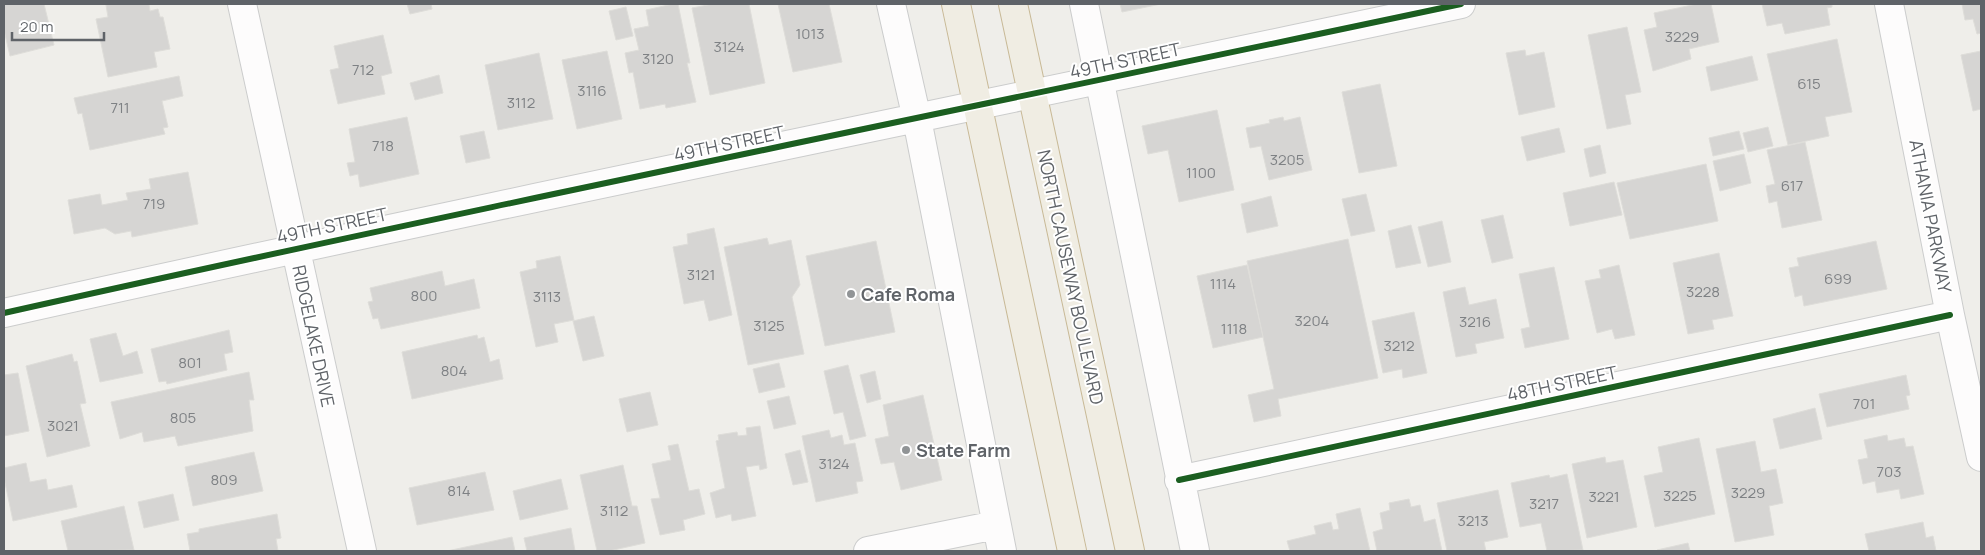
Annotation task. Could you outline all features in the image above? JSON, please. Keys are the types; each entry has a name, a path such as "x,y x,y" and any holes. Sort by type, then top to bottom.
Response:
{"highway":[{"path":"956,4 1072,551"},
{"name":"NORTH CAUSEWAY BOULEVARD","path":"1013,4 1130,551"}],"street":[{"name":"RIDGELAKE DRIVE","path":"242,4 362,551"},
{"path":"868,551 999,538 917,119 891,4"},
{"path":"1084,4 1179,480 1195,551"},
{"name":"49TH STREET","path":"4,313 295,248 1100,81 1460,4"},
{"name":"ATHANIA PARKWAY","path":"1889,4 1950,315 1981,457"},
{"name":"48TH STREET","path":"1179,480 1950,315"}],"building":[{"path":"4,4 44,4 54,45 10,56 4,30"},
{"path":"149,4 150,11 158,9 160,17 163,17 170,49 154,52 157,67 108,77 96,19 108,17 106,5"},
{"path":"407,4 431,4 432,9 410,14"},
{"path":"678,4 690,63 687,63 696,102 666,108 665,104 640,109 633,72 629,73 625,53 639,50 634,29 649,26 646,10"},
{"path":"713,4 749,4 765,83 710,95 692,8"},
{"path":"778,4 829,4 842,62 793,72"},
{"path":"1120,4 1161,4 1122,12"},
{"path":"1697,4 1711,4 1719,42 1689,49 1691,59 1653,71 1644,30 1657,27 1654,13"},
{"path":"1762,4 1832,4 1832,7 1827,8 1830,25 1785,34 1782,23 1767,26"},
{"path":"1962,4 1981,4 1981,33 1977,34 1973,19 1965,20"},
{"path":"626,7 633,36 616,40 609,11"},
{"path":"1627,27 1641,92 1625,95 1631,124 1607,129 1588,35"},
{"path":"383,35 392,73 381,76 385,94 338,104 330,70 339,68 334,46"},
{"path":"1837,39 1852,112 1825,117 1829,136 1788,145 1767,54"},
{"path":"1525,50 1526,56 1544,52 1555,107 1519,115 1506,53"},
{"path":"607,51 622,119 577,129 562,60"},
{"path":"1981,51 1981,109 1973,111 1961,55"},
{"path":"539,53 553,119 498,130 485,65"},
{"path":"1752,56 1758,80 1711,91 1706,67"},
{"path":"439,75 443,93 415,100 410,83"},
{"path":"179,76 183,96 162,101 168,127 163,128 165,134 90,150 82,113 78,114 74,98"},
{"path":"1380,84 1397,166 1359,173 1342,92"},
{"path":"1217,110 1234,190 1179,202 1168,150 1148,154 1142,126"},
{"path":"407,117 419,174 360,187 358,174 350,176 347,163 355,162 349,129"},
{"path":"1283,117 1284,121 1300,117 1312,170 1269,180 1261,146 1250,148 1246,128 1270,123 1269,120"},
{"path":"1768,127 1773,146 1748,152 1743,133"},
{"path":"1559,128 1565,152 1527,161 1521,137"},
{"path":"484,131 490,158 466,163 460,136"},
{"path":"1739,131 1744,149 1713,156 1709,138"},
{"path":"1805,142 1822,220 1782,228 1777,201 1769,203 1766,186 1775,184 1767,150"},
{"path":"1600,145 1606,173 1590,177 1584,149"},
{"path":"1744,154 1751,183 1720,191 1713,161"},
{"path":"1706,164 1718,221 1630,239 1617,183"},
{"path":"188,172 198,224 132,237 131,231 115,234 105,228 74,234 68,200 100,194 102,205 128,200 126,193 151,189 149,179"},
{"path":"1614,182 1622,215 1570,226 1563,193"},
{"path":"1366,194 1375,231 1351,236 1342,199"},
{"path":"1271,196 1278,226 1247,233 1241,204"},
{"path":"1503,215 1513,258 1492,263 1481,220"},
{"path":"1442,221 1451,262 1428,267 1418,227"},
{"path":"1411,225 1421,263 1396,268 1388,231"},
{"path":"714,228 732,315 709,321 704,300 684,304 673,247 688,244 687,234"},
{"path":"767,238 769,245 791,240 800,285 792,297 804,354 748,365 724,247"},
{"path":"1348,239 1378,378 1278,399 1281,416 1254,422 1248,395 1274,389 1247,261"},
{"name":"Cafe Roma","path":"876,241 895,332 825,346 806,256"},
{"path":"1876,241 1887,289 1804,306 1802,295 1795,297 1789,268 1799,266 1797,258"},
{"path":"1719,253 1733,316 1712,320 1714,329 1688,334 1673,263"},
{"path":"560,256 574,320 554,324 558,342 536,347 520,272 537,268 536,261"},
{"path":"1247,265 1263,337 1213,348 1197,276"},
{"path":"1619,265 1635,335 1615,339 1612,329 1597,333 1585,281 1601,278 1599,270"},
{"path":"1554,267 1569,339 1525,348 1521,329 1530,327 1519,274"},
{"path":"442,271 445,286 474,279 480,308 381,329 378,318 373,319 368,302 373,301 370,288"},
{"path":"1465,287 1469,305 1496,299 1504,338 1475,344 1477,353 1456,357 1443,292"},
{"path":"1414,312 1427,373 1403,378 1402,369 1383,373 1372,321"},
{"path":"594,316 604,356 583,361 573,321"},
{"path":"229,330 233,352 224,354 227,370 167,384 166,381 159,382 151,349"},
{"path":"116,333 123,356 137,351 143,373 100,382 90,339"},
{"path":"477,335 478,339 484,337 490,362 499,359 503,379 412,399 402,352"},
{"path":"72,354 74,362 77,361 86,403 80,404 90,446 47,457 26,366"},
{"path":"779,363 785,387 759,393 753,369"},
{"path":"848,365 866,436 850,440 843,412 834,414 824,371"},
{"path":"875,371 881,399 867,403 860,375"},
{"path":"249,372 254,400 249,400 253,431 178,446 175,436 144,442 142,432 120,439 111,402"},
{"path":"18,373 29,431 4,436 4,375"},
{"path":"1906,375 1910,395 1906,396 1909,409 1827,427 1819,394"},
{"path":"650,392 658,425 627,432 619,399"},
{"name":"State Farm","path":"923,395 942,480 901,490 894,462 881,464 875,439 889,436 883,405"},
{"path":"789,396 796,424 774,429 767,401"},
{"path":"1815,408 1822,439 1780,449 1773,419"},
{"path":"760,426 767,468 760,470 759,465 746,467 756,516 732,521 731,514 716,518 710,493 725,488 716,441 719,440 718,435 737,432 738,436 747,435 746,428"},
{"path":"829,430 831,438 842,435 844,445 855,443 863,481 856,482 858,493 816,502 802,436"},
{"path":"1887,435 1888,441 1904,438 1906,447 1913,446 1924,494 1901,499 1899,489 1877,493 1875,481 1863,484 1858,460 1868,458 1864,440"},
{"path":"1699,438 1715,514 1655,527 1644,476 1663,472 1658,447"},
{"path":"1755,441 1761,472 1776,469 1783,503 1769,506 1774,535 1735,542 1716,449"},
{"path":"678,444 689,491 699,489 705,514 683,520 685,530 660,535 651,499 660,498 652,464 671,460 668,446"},
{"path":"800,450 808,482 793,485 785,454"},
{"path":"254,452 263,491 193,506 185,467"},
{"path":"1605,457 1606,463 1623,460 1637,527 1587,538 1572,464"},
{"path":"26,463 30,482 46,479 48,490 72,485 77,507 13,521 4,478 4,468"},
{"path":"623,465 632,506 637,506 645,543 609,551 597,551 580,475"},
{"path":"485,472 494,510 417,525 409,488"},
{"path":"1567,474 1583,550 1547,551 1541,523 1520,527 1511,483 1549,475 1550,478"},
{"path":"561,479 568,509 520,520 513,491"},
{"path":"1498,490 1508,537 1484,542 1486,551 1447,551 1437,503"},
{"path":"173,494 179,520 144,528 138,502"},
{"path":"1409,499 1411,507 1420,505 1424,522 1435,519 1442,551 1377,551 1373,532 1383,529 1380,513 1390,510 1389,503"},
{"path":"124,506 134,550 68,551 61,521"},
{"path":"1360,508 1370,551 1290,551 1287,541 1316,534 1314,526 1331,522 1333,530 1339,529 1336,514"},
{"path":"277,514 281,538 276,539 278,551 190,551 187,534 199,532 199,529"},
{"path":"1923,522 1926,538 1933,536 1936,551 1869,551 1865,534"},
{"path":"571,528 575,551 527,551 524,538"},
{"path":"512,537 515,551 447,551"},
{"path":"1688,543 1690,551 1657,551 1657,550"}],"cycle path":[{"path":"4,313 550,195 1461,4"},
{"path":"1179,480 1950,315"}],"place":[{"name":"Cafe Roma","path":"851,294"},
{"name":"State Farm","path":"906,450"}]}
